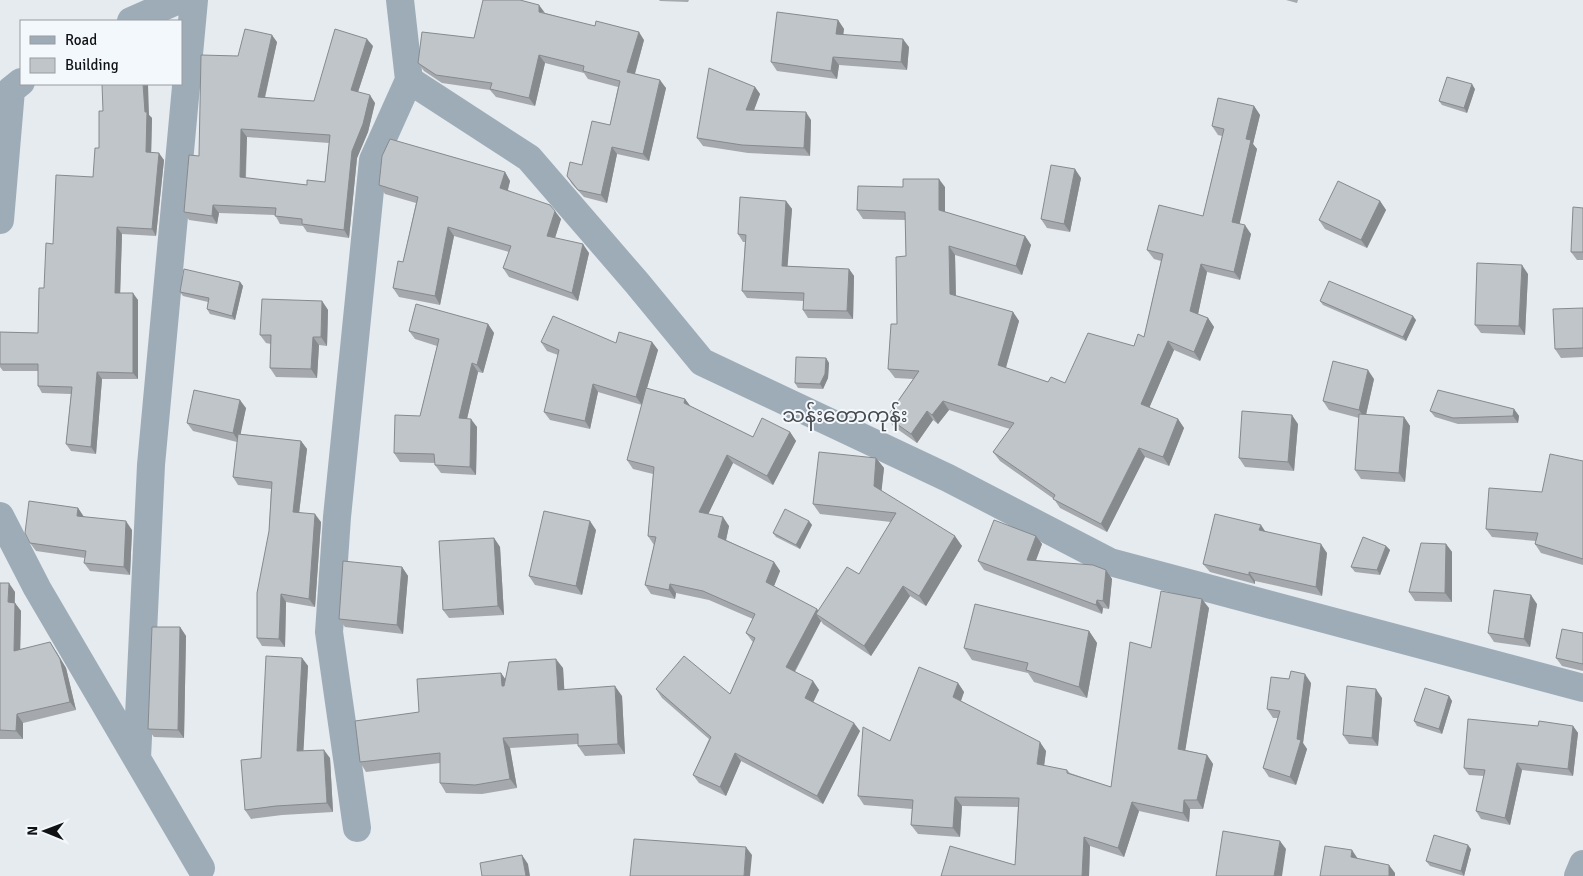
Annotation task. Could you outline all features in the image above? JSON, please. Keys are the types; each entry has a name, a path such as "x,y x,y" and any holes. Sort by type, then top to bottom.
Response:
{"street":[{"path":"133,20 179,0"},
{"path":"137,758 150,465 194,0"},
{"path":"357,828 329,632 337,517 373,160 409,80 400,0"},
{"path":"409,80 529,158 702,362 948,478 1110,562 1583,688"},
{"path":"0,220 11,90 20,83"},
{"path":"0,516 37,588 202,868"},
{"path":"1578,876 1583,864"}],"building":[{"path":"483,0 520,0 539,5 539,12 595,26 596,21 639,32 627,72 660,80 643,154 612,147 601,195 578,190 567,176 570,162 582,165 592,121 610,125 620,81 583,71 584,66 539,55 529,98 490,89 492,83 436,75 418,63 422,32 474,38"},
{"path":"777,12 838,20 836,34 903,39 901,62 833,57 831,71 771,62"},
{"path":"245,29 272,35 258,97 314,101 335,29 367,39 351,90 370,95 363,124 352,151 344,230 302,224 302,219 275,216 276,208 213,205 212,216 184,212 189,155 199,156 201,55 238,56","holes":["241,129 330,135 325,182 307,180 307,185 240,177"]},
{"path":"709,68 755,87 746,110 806,112 804,148 742,145 697,138"},
{"path":"1447,77 1472,84 1464,108 1439,101"},
{"path":"102,85 143,85 145,112 147,112 146,152 159,153 152,229 117,227 115,293 133,293 133,373 97,372 91,447 66,444 72,387 38,386 38,364 0,364 0,332 38,333 39,288 44,288 46,243 53,244 56,175 93,177 95,148 99,148 99,111 103,111"},
{"path":"1218,98 1254,106 1246,139 1251,140 1232,222 1245,225 1234,272 1201,264 1190,311 1208,318 1194,352 1168,341 1141,404 1178,419 1163,457 1139,448 1101,524 1053,499 1055,495 993,452 1014,423 943,401 932,415 927,411 911,434 887,417 919,371 888,369 891,324 897,324 896,257 906,256 905,212 857,210 858,186 903,187 903,179 939,179 939,210 1025,236 1016,266 949,246 950,294 1013,312 998,365 1048,382 1051,377 1065,383 1088,333 1134,346 1138,334 1144,337 1163,254 1147,250 1159,205 1203,216 1224,129 1212,126"},
{"path":"390,139 505,172 500,188 550,205 555,211 547,236 583,244 572,293 503,268 511,246 448,227 435,296 393,288 398,261 403,262 418,197 379,185 382,156"},
{"path":"1051,165 1075,169 1064,224 1041,219"},
{"path":"1338,181 1380,201 1361,240 1319,220"},
{"path":"740,197 786,201 782,266 849,269 847,311 803,310 804,293 742,291 746,235 738,234"},
{"path":"1573,207 1583,208 1583,252 1571,252"},
{"path":"1477,263 1522,265 1519,326 1475,325"},
{"path":"184,269 240,282 232,316 207,309 209,298 180,292"},
{"path":"1329,281 1413,316 1403,337 1320,301"},
{"path":"262,299 322,301 321,337 313,337 311,369 270,368 271,335 260,335"},
{"path":"416,304 488,324 477,365 472,363 459,418 471,419 470,467 435,465 434,454 394,453 395,415 420,416 439,339 409,331"},
{"path":"1583,308 1583,348 1555,349 1553,309"},
{"path":"553,316 616,343 619,332 652,342 636,397 593,384 585,421 544,412 559,350 541,342"},
{"path":"796,357 826,358 825,374 820,384 795,383"},
{"path":"1333,361 1368,370 1359,410 1323,401"},
{"path":"646,388 685,399 684,403 753,437 762,418 790,432 767,476 727,455 699,512 723,517 718,537 774,562 766,582 817,609 786,667 813,681 805,698 854,723 817,796 735,753 720,787 693,775 711,737 656,689 684,656 730,694 755,638 746,633 755,614 703,591 670,584 669,590 645,585 656,537 648,536 654,467 627,460"},
{"path":"194,390 240,400 233,433 187,423"},
{"path":"1438,390 1514,409 1513,416 1453,418 1430,411"},
{"path":"1242,411 1292,415 1288,462 1239,458"},
{"path":"1359,414 1404,417 1399,473 1355,470"},
{"path":"238,434 301,441 293,512 315,514 309,599 281,594 279,639 257,638 257,593 269,531 272,482 233,477"},
{"path":"819,452 876,458 874,486 955,536 919,596 903,586 864,646 816,614 847,567 859,574 896,513 813,504"},
{"path":"1550,454 1583,461 1583,559 1535,544 1538,533 1486,529 1489,488 1542,492"},
{"path":"29,501 78,508 77,516 126,521 124,567 84,563 86,551 30,543 25,533"},
{"path":"785,509 809,521 796,545 773,533"},
{"path":"544,511 590,521 576,586 529,576"},
{"path":"1215,514 1261,525 1259,530 1321,544 1316,587 1249,572 1249,575 1203,564"},
{"path":"994,520 1036,536 1027,560 1093,565 1106,570 1103,601 1097,600 1096,605 978,561"},
{"path":"1363,537 1386,546 1377,570 1351,567"},
{"path":"494,538 498,606 443,610 439,541"},
{"path":"1421,543 1446,544 1445,593 1409,592"},
{"path":"343,561 402,567 397,625 339,619"},
{"path":"0,583 9,583 8,602 15,603 14,651 50,642 60,659 70,702 17,714 16,731 0,730"},
{"path":"1494,590 1531,595 1524,639 1488,633"},
{"path":"1161,591 1202,599 1178,749 1207,755 1197,800 1184,800 1183,813 1132,802 1118,848 1084,837 1082,876 941,876 950,846 1015,865 1019,798 955,797 953,828 911,825 913,800 858,796 863,727 890,741 919,667 958,683 953,697 1040,742 1037,764 1067,770 1067,773 1111,787 1130,642 1151,648"},
{"path":"975,604 1089,631 1079,687 1026,670 1028,663 964,648"},
{"path":"152,627 180,627 178,730 148,729"},
{"path":"1562,629 1583,633 1583,664 1556,658"},
{"path":"266,656 302,658 297,751 324,750 327,803 245,810 241,760 261,758"},
{"path":"556,659 558,690 615,686 618,744 578,746 578,734 503,738 510,779 475,785 440,783 440,753 360,762 355,721 419,712 417,679 501,673 502,686 504,686 509,662"},
{"path":"1291,671 1305,674 1297,739 1301,740 1290,777 1263,768 1280,711 1267,709 1271,677 1289,679"},
{"path":"1347,686 1376,689 1372,738 1343,735"},
{"path":"1425,688 1449,696 1439,729 1414,721"},
{"path":"1468,719 1538,726 1539,721 1573,726 1568,769 1517,763 1505,818 1476,811 1485,770 1464,768"},
{"path":"1223,831 1280,841 1274,876 1216,876"},
{"path":"1434,835 1468,845 1461,871 1426,861"},
{"path":"634,839 746,847 744,876 630,876"},
{"path":"1325,846 1352,850 1351,857 1389,865 1389,876 1320,876"},
{"path":"522,855 526,876 482,876 480,863"}],"district":[{"name":"သန်းတောကုန်း","path":"845,415"}]}
